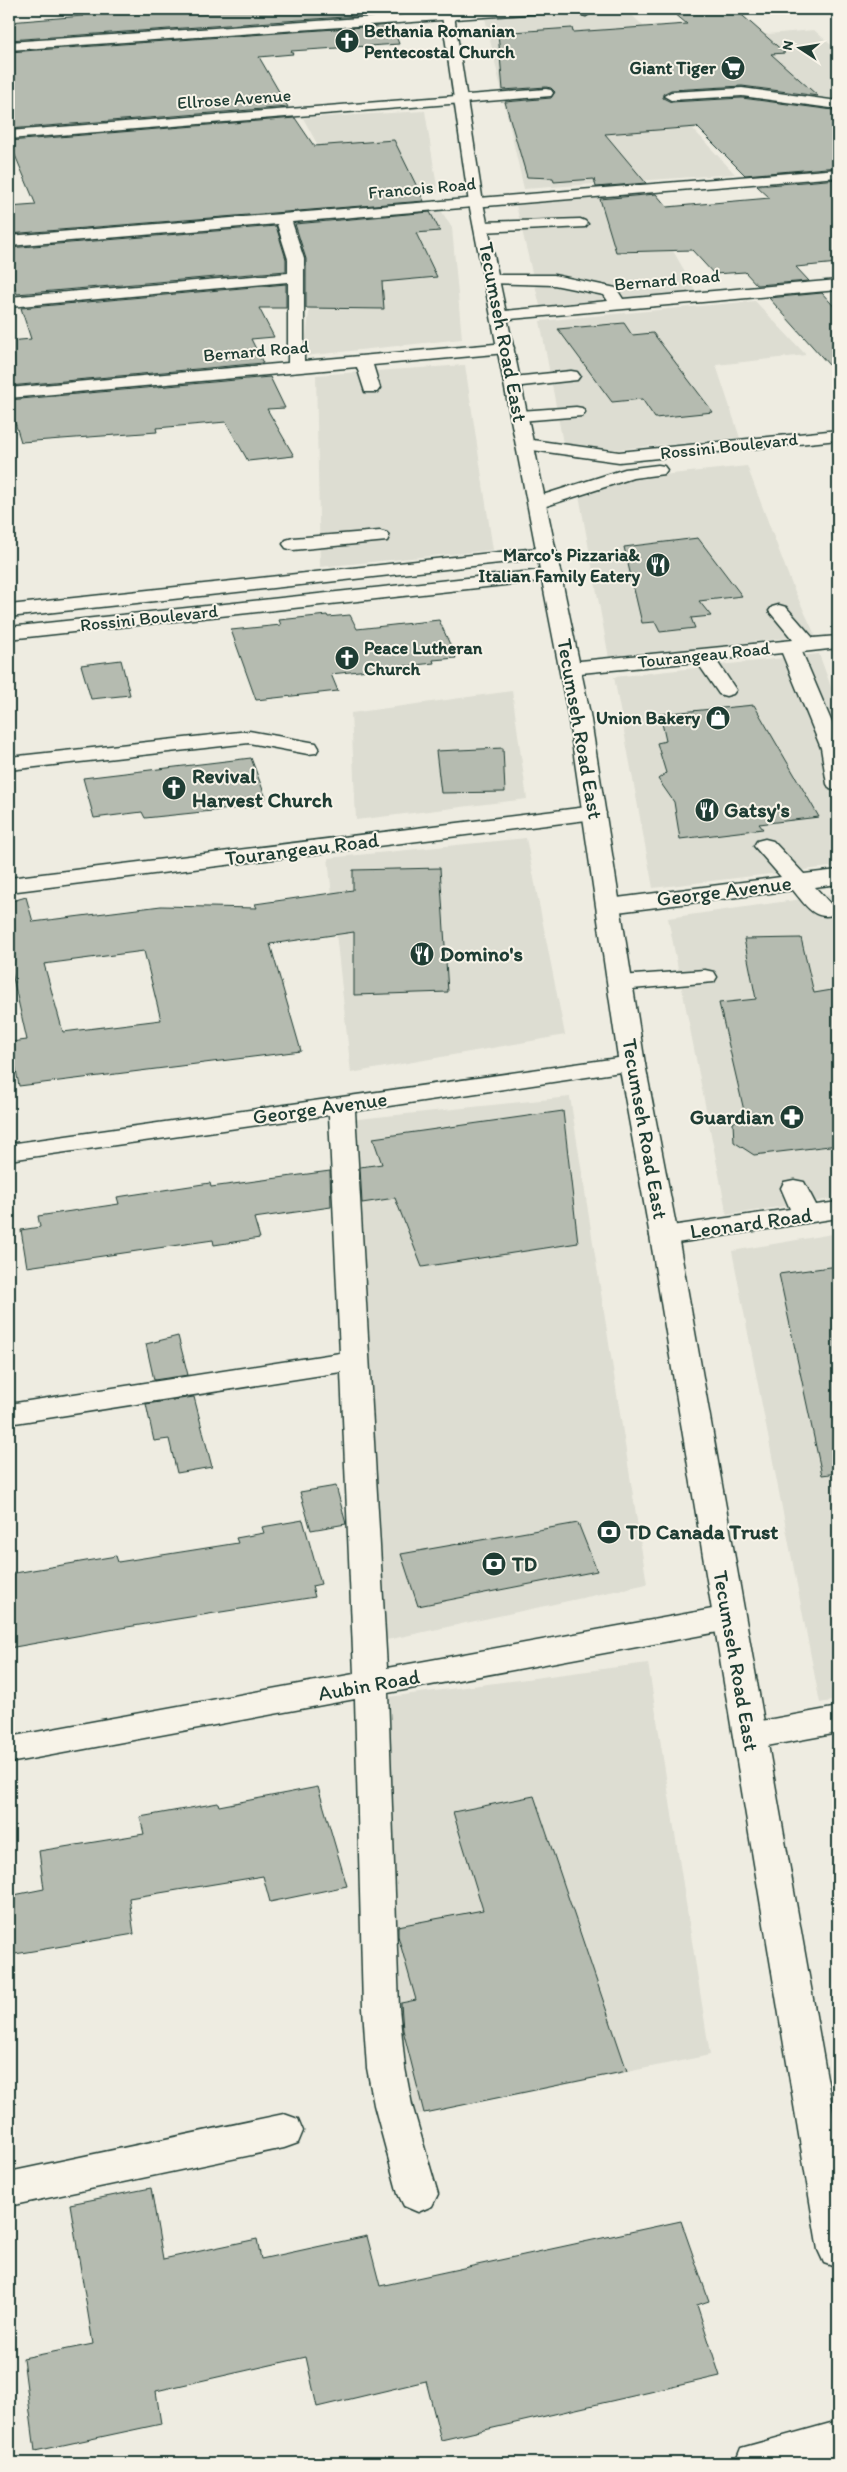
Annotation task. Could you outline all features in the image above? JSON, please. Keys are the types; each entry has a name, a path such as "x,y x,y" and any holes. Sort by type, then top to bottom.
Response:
{"street":[{"path":"9,46 448,12 542,9"},
{"name":"Tecumseh Road East","path":"448,12 476,203 570,668 595,813 632,1064 664,1236 838,2250"},
{"path":"672,96 742,92 838,105"},
{"name":"Ellrose Avenue","path":"9,134 461,101 546,93"},
{"path":"706,171 724,182"},
{"name":"Francois Road","path":"9,241 838,173"},
{"path":"644,174 658,188"},
{"path":"283,218 296,259 296,367"},
{"path":"482,227 580,224"},
{"path":"9,302 296,277"},
{"path":"493,280 554,280 610,291 619,305"},
{"name":"Bernard Road","path":"500,315 619,305 684,306 838,285"},
{"name":"Bernard Road","path":"9,394 506,348"},
{"path":"364,361 371,388"},
{"path":"513,382 571,376"},
{"path":"520,416 576,412"},
{"name":"Rossini Boulevard","path":"525,444 619,457 838,435"},
{"name":"Rossini Boulevard","path":"537,503 631,473 838,452"},
{"name":"Rossini Boulevard","path":"619,457 631,473"},
{"path":"293,544 380,537"},
{"name":"Rossini Boulevard","path":"9,610 547,553"},
{"name":"Rossini Boulevard","path":"9,633 552,576"},
{"path":"278,582 290,603"},
{"path":"779,611 799,646 832,748 838,784"},
{"name":"Tourangeau Road","path":"570,668 838,642"},
{"path":"703,655 726,690"},
{"path":"9,764 248,737 308,748"},
{"name":"Tourangeau Road","path":"9,885 595,813"},
{"path":"765,846 824,910"},
{"name":"George Avenue","path":"609,906 838,877"},
{"path":"620,982 705,977"},
{"name":"George Avenue","path":"9,1152 632,1064"},
{"path":"342,1105 370,1684 380,2008 386,2068 393,2104 418,2194"},
{"path":"794,1188 807,1215"},
{"name":"Leonard Road","path":"664,1236 838,1210"},
{"path":"9,1414 354,1360"},
{"name":"Aubin Road","path":"9,1750 729,1618"},
{"path":"750,1736 838,1720"},
{"path":"9,2189 284,2130"},
{"path":"756,2463 838,2441"}],"shaded area":[{"path":"587,9 626,9 660,43 814,30 838,51 838,118 693,129 735,174 524,189 485,18"},
{"path":"425,111 438,193 312,204 322,153 303,118"},
{"path":"641,194 697,293 540,306 516,205"},
{"path":"442,212 452,228 462,339 304,356 313,277 254,282 243,256 293,251 281,226"},
{"path":"755,301 806,355 716,365 740,438 565,454 540,321"},
{"path":"465,365 493,550 320,567 316,375"},
{"path":"747,466 792,585 815,635 609,658 579,495 624,479"},
{"path":"819,654 838,706 838,866 653,888 614,677"},
{"path":"512,691 527,799 356,820 351,713"},
{"path":"526,838 565,1035 351,1073 328,858"},
{"path":"838,894 838,1198 727,1215 668,918"},
{"path":"570,1097 647,1584 368,1644 339,1121"},
{"path":"838,1233 838,1700 820,1703 732,1251"},
{"path":"648,1663 710,2055 396,2119 381,1698"}],"building":[{"path":"128,9 385,9 387,14 9,40 9,22 83,16 81,12"},
{"path":"678,9 735,9 785,53 771,54 818,96 742,86 671,90 663,94 663,98 671,102 742,98 833,110 838,115 838,167 745,175 697,127 605,134 646,183 596,187 594,179 554,182 553,178 527,177 505,102 551,98 555,92 551,88 546,87 503,90 498,33 572,28 573,32 687,24 674,13 683,13"},
{"path":"392,25 399,44 291,51 293,54 259,57 288,107 9,129 9,52"},
{"path":"295,118 314,146 394,140 424,201 9,234 9,207 36,205 9,141"},
{"path":"838,179 838,263 796,267 809,281 757,285 745,272 714,274 692,250 616,252 600,199 656,194 667,207 770,198 757,186"},
{"path":"430,212 440,231 416,233 437,277 382,282 384,309 306,308 306,259 295,224"},
{"path":"276,226 286,259 286,271 17,294 9,269 9,248"},
{"path":"286,284 286,308 259,308 274,337 251,339 263,363 9,386 9,341 31,339 21,308"},
{"path":"822,293 838,311 838,375 769,298"},
{"path":"624,323 632,335 653,333 713,412 655,418 642,399 612,402 558,329"},
{"path":"270,377 285,408 267,409 294,456 248,461 226,422 156,428 157,432 21,442 9,403 9,400"},
{"path":"698,538 742,596 699,601 711,616 691,618 695,628 660,632 655,622 642,623 624,547"},
{"name":"Peace Lutheran Church","path":"327,615 328,617 350,615 357,629 439,620 456,658 433,660 434,663 331,674 338,691 256,700 231,630 281,625 279,620"},
{"path":"121,660 130,695 91,699 81,665"},
{"path":"754,705 819,817 759,824 763,829 680,839 674,802 658,779 666,773 657,743 666,741 660,714"},
{"path":"503,748 505,792 441,793 436,751"},
{"name":"Revival Harvest Church","path":"251,758 266,798 257,799 260,806 145,818 142,812 94,818 83,778"},
{"path":"440,868 448,992 354,995 354,932 270,944 301,1051 19,1086 11,1042 27,1040 11,969 9,969 9,902 26,897 33,922 161,906 257,908 255,904 353,890 353,870","holes":["144,951 161,1020 63,1032 44,964"]},
{"path":"801,938 814,993 838,989 838,1145 754,1155 734,1142 733,1123 745,1115 719,1003 756,999 744,939"},
{"path":"563,1111 578,1243 422,1267 395,1198 362,1203 360,1167 382,1164 373,1138"},
{"path":"330,1171 331,1207 254,1218 260,1238 214,1245 213,1240 27,1267 21,1230 40,1227 38,1216 119,1204 117,1197 210,1183 211,1187"},
{"path":"838,1266 838,1473 822,1475 779,1274"},
{"path":"178,1336 188,1375 154,1380 146,1344"},
{"path":"194,1397 212,1467 177,1473 169,1439 154,1441 146,1404"},
{"path":"336,1486 346,1524 311,1530 300,1492"},
{"path":"303,1520 321,1584 312,1586 315,1597 9,1648 9,1574 116,1556 118,1562 238,1543 236,1538 264,1533 262,1527"},
{"name":"TD","path":"578,1523 597,1571 418,1606 401,1554"},
{"path":"318,1787 347,1886 270,1902 263,1876 129,1898 134,1934 9,1955 9,1896 44,1889 39,1851 144,1834 140,1817 218,1803 219,1806"},
{"path":"534,1796 627,2071 424,2113 403,2030 401,2003 416,2000 398,1936 398,1926 483,1910 453,1812"},
{"path":"151,2188 163,2259 257,2239 261,2259 367,2236 380,2286 681,2221 709,2301 697,2305 720,2376 441,2440 426,2381 317,2407 306,2357 156,2391 161,2424 35,2451 23,2358 93,2344 70,2204"}],"place":[{"name":"Bethania Romanian Pentecostal Church","path":"347,41"},
{"name":"Giant Tiger","path":"733,68"},
{"name":"Marco's Pizzaria& Italian Family Eatery","path":"658,565"},
{"name":"Peace Lutheran Church","path":"347,658"},
{"name":"Union Bakery","path":"718,718"},
{"name":"Revival Harvest Church","path":"174,788"},
{"name":"Gatsy's","path":"707,810"},
{"name":"Domino's","path":"422,954"},
{"name":"Guardian","path":"792,1117"},
{"name":"TD Canada Trust","path":"609,1532"},
{"name":"TD","path":"494,1564"}]}
